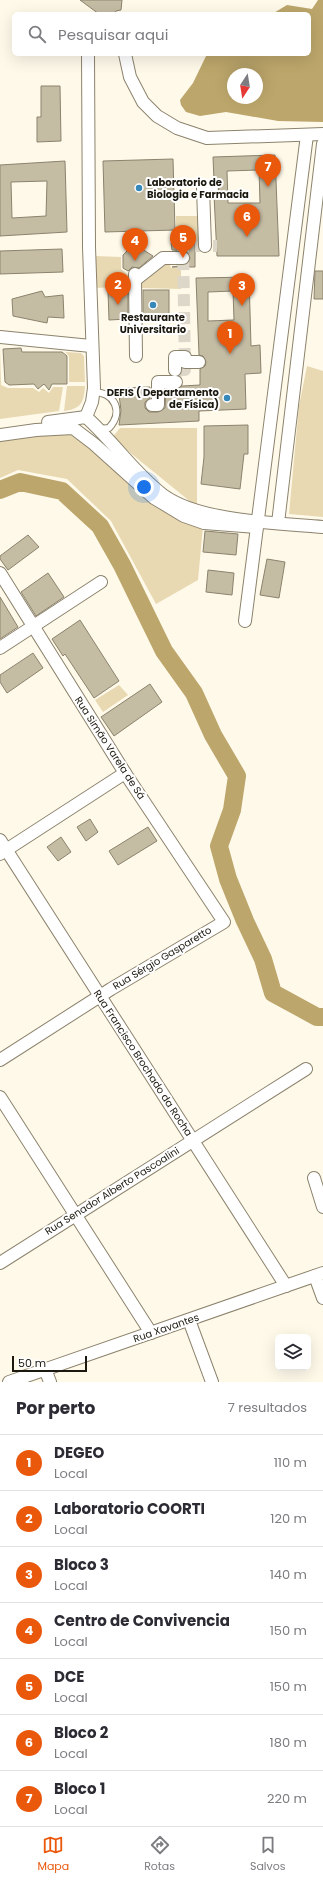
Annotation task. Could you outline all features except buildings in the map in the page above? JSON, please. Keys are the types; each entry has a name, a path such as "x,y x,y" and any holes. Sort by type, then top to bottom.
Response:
{"street":[{"path":"86,417 92,402 93,392 88,246 88,56"},
{"path":"125,56 130,77 143,102 157,116 176,128 206,138 323,134"},
{"path":"245,621 307,135"},
{"path":"278,523 323,144"},
{"path":"205,246 203,188 212,188"},
{"path":"136,356 135,277 163,258 183,258"},
{"path":"0,337 92,346"},
{"path":"152,405 158,405 158,382 180,368 199,362"},
{"path":"0,428 86,417 148,481 164,495 196,511 257,524"},
{"path":"0,435 36,430 73,428 94,444 154,498 184,516 204,523 278,523 323,527"},
{"name":"Rua Simão Varela de Sá","path":"0,573 126,773 224,922"},
{"path":"0,648 101,582"},
{"path":"2,848 126,773"},
{"name":"Rua Francisco Brochado da Rocha","path":"2,848 100,996 286,1286"},
{"name":"Rua Sérgio Gasparetto","path":"0,1060 100,996 224,922"},
{"name":"Rua Senador Alberto Pascoalini","path":"0,1263 306,1069"},
{"path":"0,1097 151,1333"},
{"path":"314,1178 323,1207"},
{"path":"319,1274 323,1298"},
{"name":"Rua Xavantes","path":"9,1382 319,1274"},
{"path":"189,1320 212,1382"},
{"path":"45,1369 50,1382"}],"lane":[{"path":"93,392 111,396 115,402 116,414 112,424 109,428 99,429"}],"shaded area":[{"path":"318,0 323,0 323,122 278,121 226,112 200,116 186,112 181,105 180,100 193,83 206,56 311,56 311,12 275,12 287,5 312,9"},
{"path":"176,216 201,216 201,243 176,243"},
{"path":"96,256 121,257 121,269 130,276 131,286 96,288"},
{"path":"158,264 170,265 171,268 181,268 181,289 141,288 142,277"},
{"path":"0,346 1,385 8,388 33,388 39,392 43,388 49,393 53,387 63,387 59,411 0,419"},
{"path":"65,352 81,353 84,356 85,382 69,382 69,356"},
{"path":"307,366 323,371 323,517 289,514 299,406"},
{"path":"67,386 85,386 85,392 78,406 64,411"},
{"path":"120,428 197,428 197,507 112,438"},
{"path":"73,432 153,506 188,522 203,526 198,580 156,604 111,521 67,479 18,470 0,478 0,439"},
{"path":"119,685 128,695 103,712 95,700"}],"waterway":[{"path":"0,490 20,482 62,491 100,526 122,565 164,651 194,693 213,735 237,776 232,810 219,846 228,879 245,921 263,959 273,993 317,1017 323,1017"}],"tunnel":[{"path":"176,386 175,370 185,370 183,246 217,246"}],"place":[{"name":"Bloco 1","path":"268,187"},
{"name":"Laboratorio de Biologia e Farmacia","path":"139,188"},
{"name":"Bloco 2","path":"247,237"},
{"name":"DCE","path":"183,258"},
{"name":"Centro de Convivencia","path":"135,261"},
{"name":"Laboratorio COORTI","path":"118,305"},
{"name":"Restaurante Universitario","path":"153,305"},
{"name":"Bloco 3","path":"242,306"},
{"name":"DEGEO","path":"230,354"},
{"name":"DEFIS ( Departamento de Física)","path":"227,398"}]}
